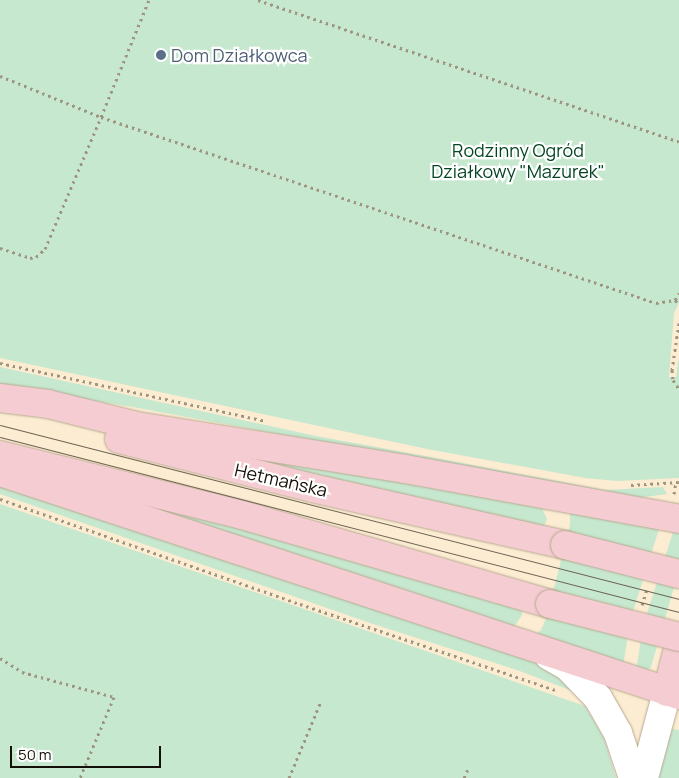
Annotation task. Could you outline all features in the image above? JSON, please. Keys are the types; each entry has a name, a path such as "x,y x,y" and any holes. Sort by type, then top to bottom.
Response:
{"main road":[{"path":"0,398 48,404 137,426 405,469 679,519"},
{"name":"Hetmańska","path":"0,406 248,473 565,545 679,574"},
{"path":"0,455 242,515 550,604 679,637"},
{"path":"0,472 383,596 541,651 673,693 679,646"},
{"path":"620,508 658,508 676,492"}],"street":[{"path":"541,651 567,666 598,698 618,733 633,778"},
{"path":"644,778 673,693"}],"path":[{"path":"0,248 30,258 36,257 45,249 102,117 148,0"},
{"path":"258,0 679,142"},
{"path":"0,76 102,117 656,303 675,300"},
{"path":"675,300 679,293"},
{"path":"675,300 679,304"},
{"path":"679,323 672,370 674,380 679,389"},
{"path":"0,499 564,693"},
{"path":"642,606 649,581"},
{"path":"0,658 22,672 114,697 80,778"},
{"path":"289,778 321,702"},
{"path":"464,778 468,769"}],"green space":[{"name":"Rodzinny Ogród Działkowy \"Mazurek\"","path":"0,0 679,0 679,303 674,313 669,377 676,377 679,357 679,478 617,481 585,478 427,449 0,358"},
{"path":"0,367 316,436 605,490 663,487 667,494 645,497 613,496 133,407 0,386"},
{"path":"149,433 542,508 547,519 543,528 337,482"},
{"path":"0,480 542,663 588,697 517,670 373,624 0,494"},
{"path":"129,497 522,607 522,615 514,627 404,590 403,593 129,502"},
{"path":"0,504 585,706 604,738 616,778 0,778"},
{"path":"570,510 660,526 630,621 623,667 536,634 541,630 546,619 570,525"},
{"path":"674,529 679,530 679,570 651,667 646,672 636,671 643,626"},
{"path":"668,728 679,730 679,778 655,778"}],"tram line":[{"path":"0,425 679,599"},
{"path":"0,437 679,612"}],"place":[{"name":"Dom Działkowca","path":"161,55"}]}
